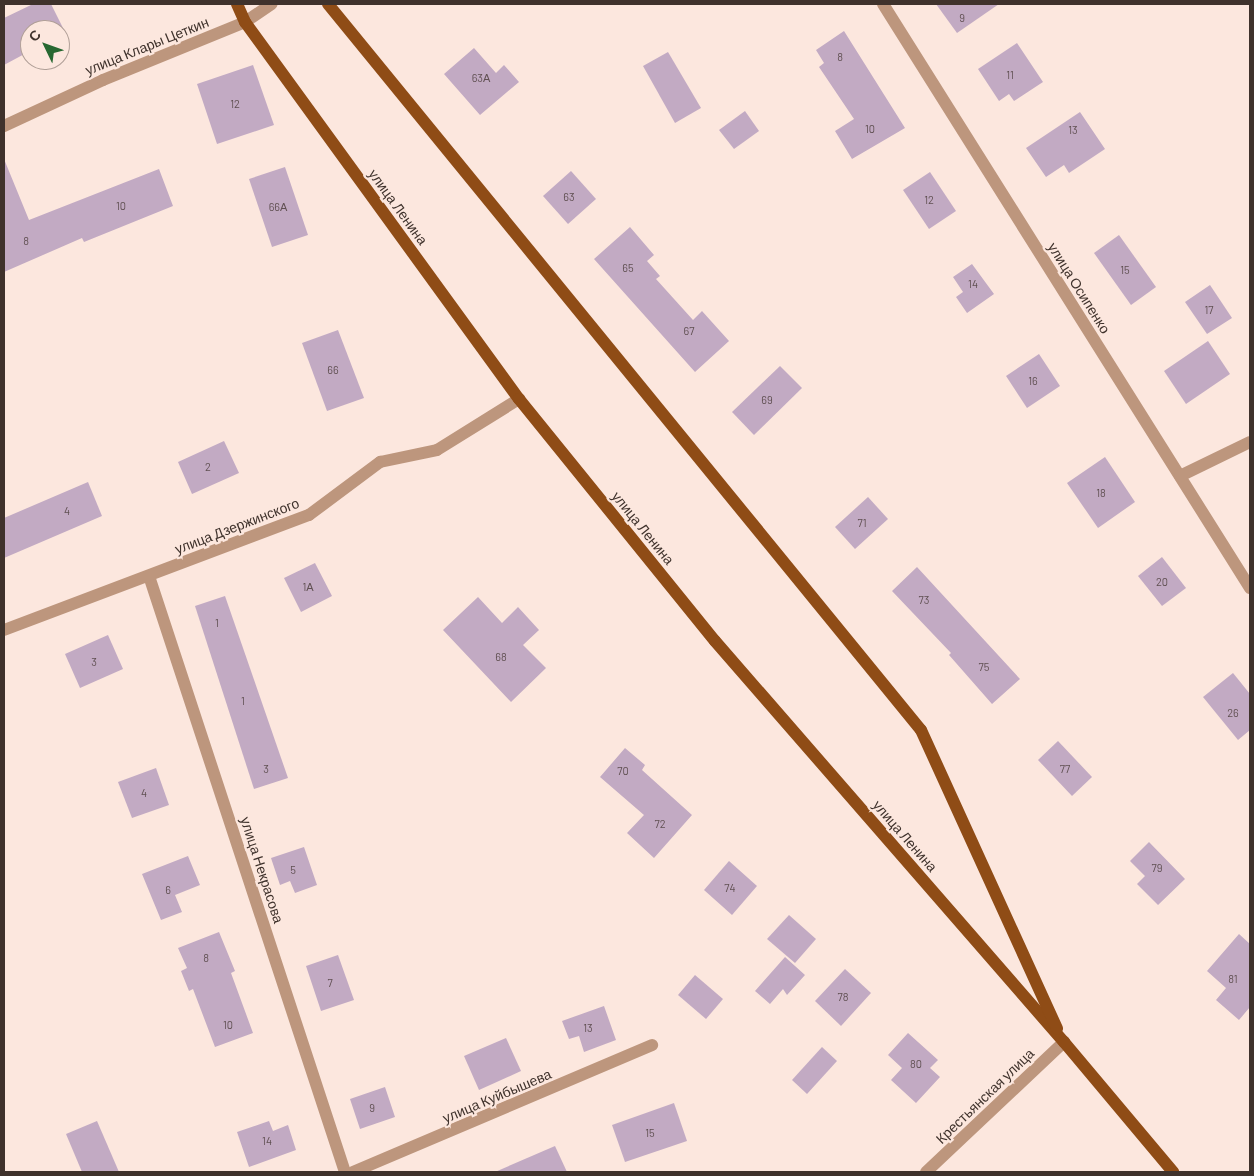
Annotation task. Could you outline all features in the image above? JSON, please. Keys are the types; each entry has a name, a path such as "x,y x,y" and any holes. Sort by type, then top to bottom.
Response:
{"main road":[{"name":"улица Ленина","path":"237,4 245,22 519,399 715,641 1064,1042 1173,1172"},
{"name":"улица Ленина","path":"328,4 922,730 1064,1042"}],"street":[{"name":"улица Клары Цеткин","path":"4,126 103,80 245,22 272,4"},
{"name":"улица Осипенко","path":"883,4 1250,588"},
{"name":"улица Дзержинского","path":"4,630 309,515 380,462 437,450 519,399"},
{"path":"1180,476 1250,442"},
{"name":"улица Некрасова","path":"149,576 345,1172"},
{"name":"Крестьянская улица","path":"926,1172 1064,1042"},
{"name":"улица Куйбышева","path":"353,1172 652,1045"}],"building":[{"path":"33,4 51,4 59,20 20,20 20,56 4,65 4,18"},
{"path":"936,4 999,4 957,33"},
{"path":"844,31 905,128 852,159 835,131 854,119 819,67 824,63 816,50"},
{"path":"1017,43 1043,82 1014,101 1009,94 999,101 978,69"},
{"path":"474,48 496,73 504,65 519,82 480,115 444,74"},
{"path":"668,52 701,108 675,123 643,66"},
{"path":"253,65 274,125 217,144 197,84"},
{"path":"745,111 759,131 734,149 719,130"},
{"path":"1080,112 1105,149 1069,173 1064,165 1046,177 1026,148"},
{"path":"4,159 29,220 159,169 173,206 84,242 82,238 4,272"},
{"path":"285,167 308,235 272,247 249,179"},
{"path":"571,171 596,199 568,224 543,196"},
{"path":"930,172 956,211 929,229 903,190"},
{"path":"630,227 654,255 647,261 660,276 656,279 693,320 702,311 729,341 695,372 594,259"},
{"path":"1119,235 1156,287 1131,305 1094,253"},
{"path":"972,264 994,294 967,313 956,297 963,292 953,277"},
{"path":"1210,285 1232,318 1207,334 1185,302"},
{"path":"338,330 364,398 327,411 302,343"},
{"path":"1208,341 1230,374 1186,404 1164,371"},
{"path":"1039,354 1060,386 1027,408 1006,376"},
{"path":"780,366 802,388 754,435 732,412"},
{"path":"224,441 239,473 192,494 178,462"},
{"path":"1105,457 1135,502 1098,528 1067,483"},
{"path":"88,482 102,516 4,558 4,518"},
{"path":"868,497 888,519 855,549 835,527"},
{"path":"1162,557 1186,588 1162,606 1138,576"},
{"path":"315,563 332,596 301,612 284,578"},
{"path":"917,567 1020,679 992,704 949,655 951,653 892,591"},
{"path":"225,596 288,778 254,789 195,606"},
{"path":"478,597 502,623 518,607 539,630 523,645 546,668 511,702 443,630"},
{"path":"108,635 123,669 80,688 65,654"},
{"path":"1233,673 1250,694 1250,730 1238,740 1203,697"},
{"path":"1058,741 1092,777 1072,796 1038,760"},
{"path":"625,748 645,765 642,770 692,815 654,858 627,833 644,815 600,777"},
{"path":"156,768 169,805 132,818 118,782"},
{"path":"1149,842 1185,879 1158,905 1137,884 1145,876 1130,861"},
{"path":"304,847 317,885 295,893 290,881 280,885 271,858"},
{"path":"188,856 200,885 175,895 182,912 161,920 142,874"},
{"path":"729,861 757,886 732,915 704,890"},
{"path":"789,915 816,939 795,963 767,939"},
{"path":"219,932 235,971 231,973 253,1033 215,1047 193,989 189,991 181,971 187,968 178,948"},
{"path":"1239,934 1250,944 1250,1007 1239,1020 1216,1000 1226,988 1207,971"},
{"path":"338,955 354,1000 321,1011 306,966"},
{"path":"785,957 805,975 787,995 783,989 770,1004 755,991"},
{"path":"845,969 871,993 841,1026 815,1001"},
{"path":"695,975 723,999 706,1019 678,995"},
{"path":"604,1006 616,1040 584,1052 579,1036 569,1039 562,1021"},
{"path":"908,1033 938,1060 930,1068 940,1077 916,1103 891,1080 902,1068 888,1055"},
{"path":"506,1038 521,1071 479,1090 464,1056"},
{"path":"822,1047 837,1061 807,1094 792,1080"},
{"path":"385,1087 395,1117 360,1129 350,1099"},
{"path":"674,1103 687,1141 625,1162 612,1125"},
{"path":"97,1121 119,1172 82,1172 66,1134"},
{"path":"269,1121 273,1131 288,1125 296,1150 249,1167 237,1132"},
{"path":"555,1146 567,1172 495,1172"}]}
